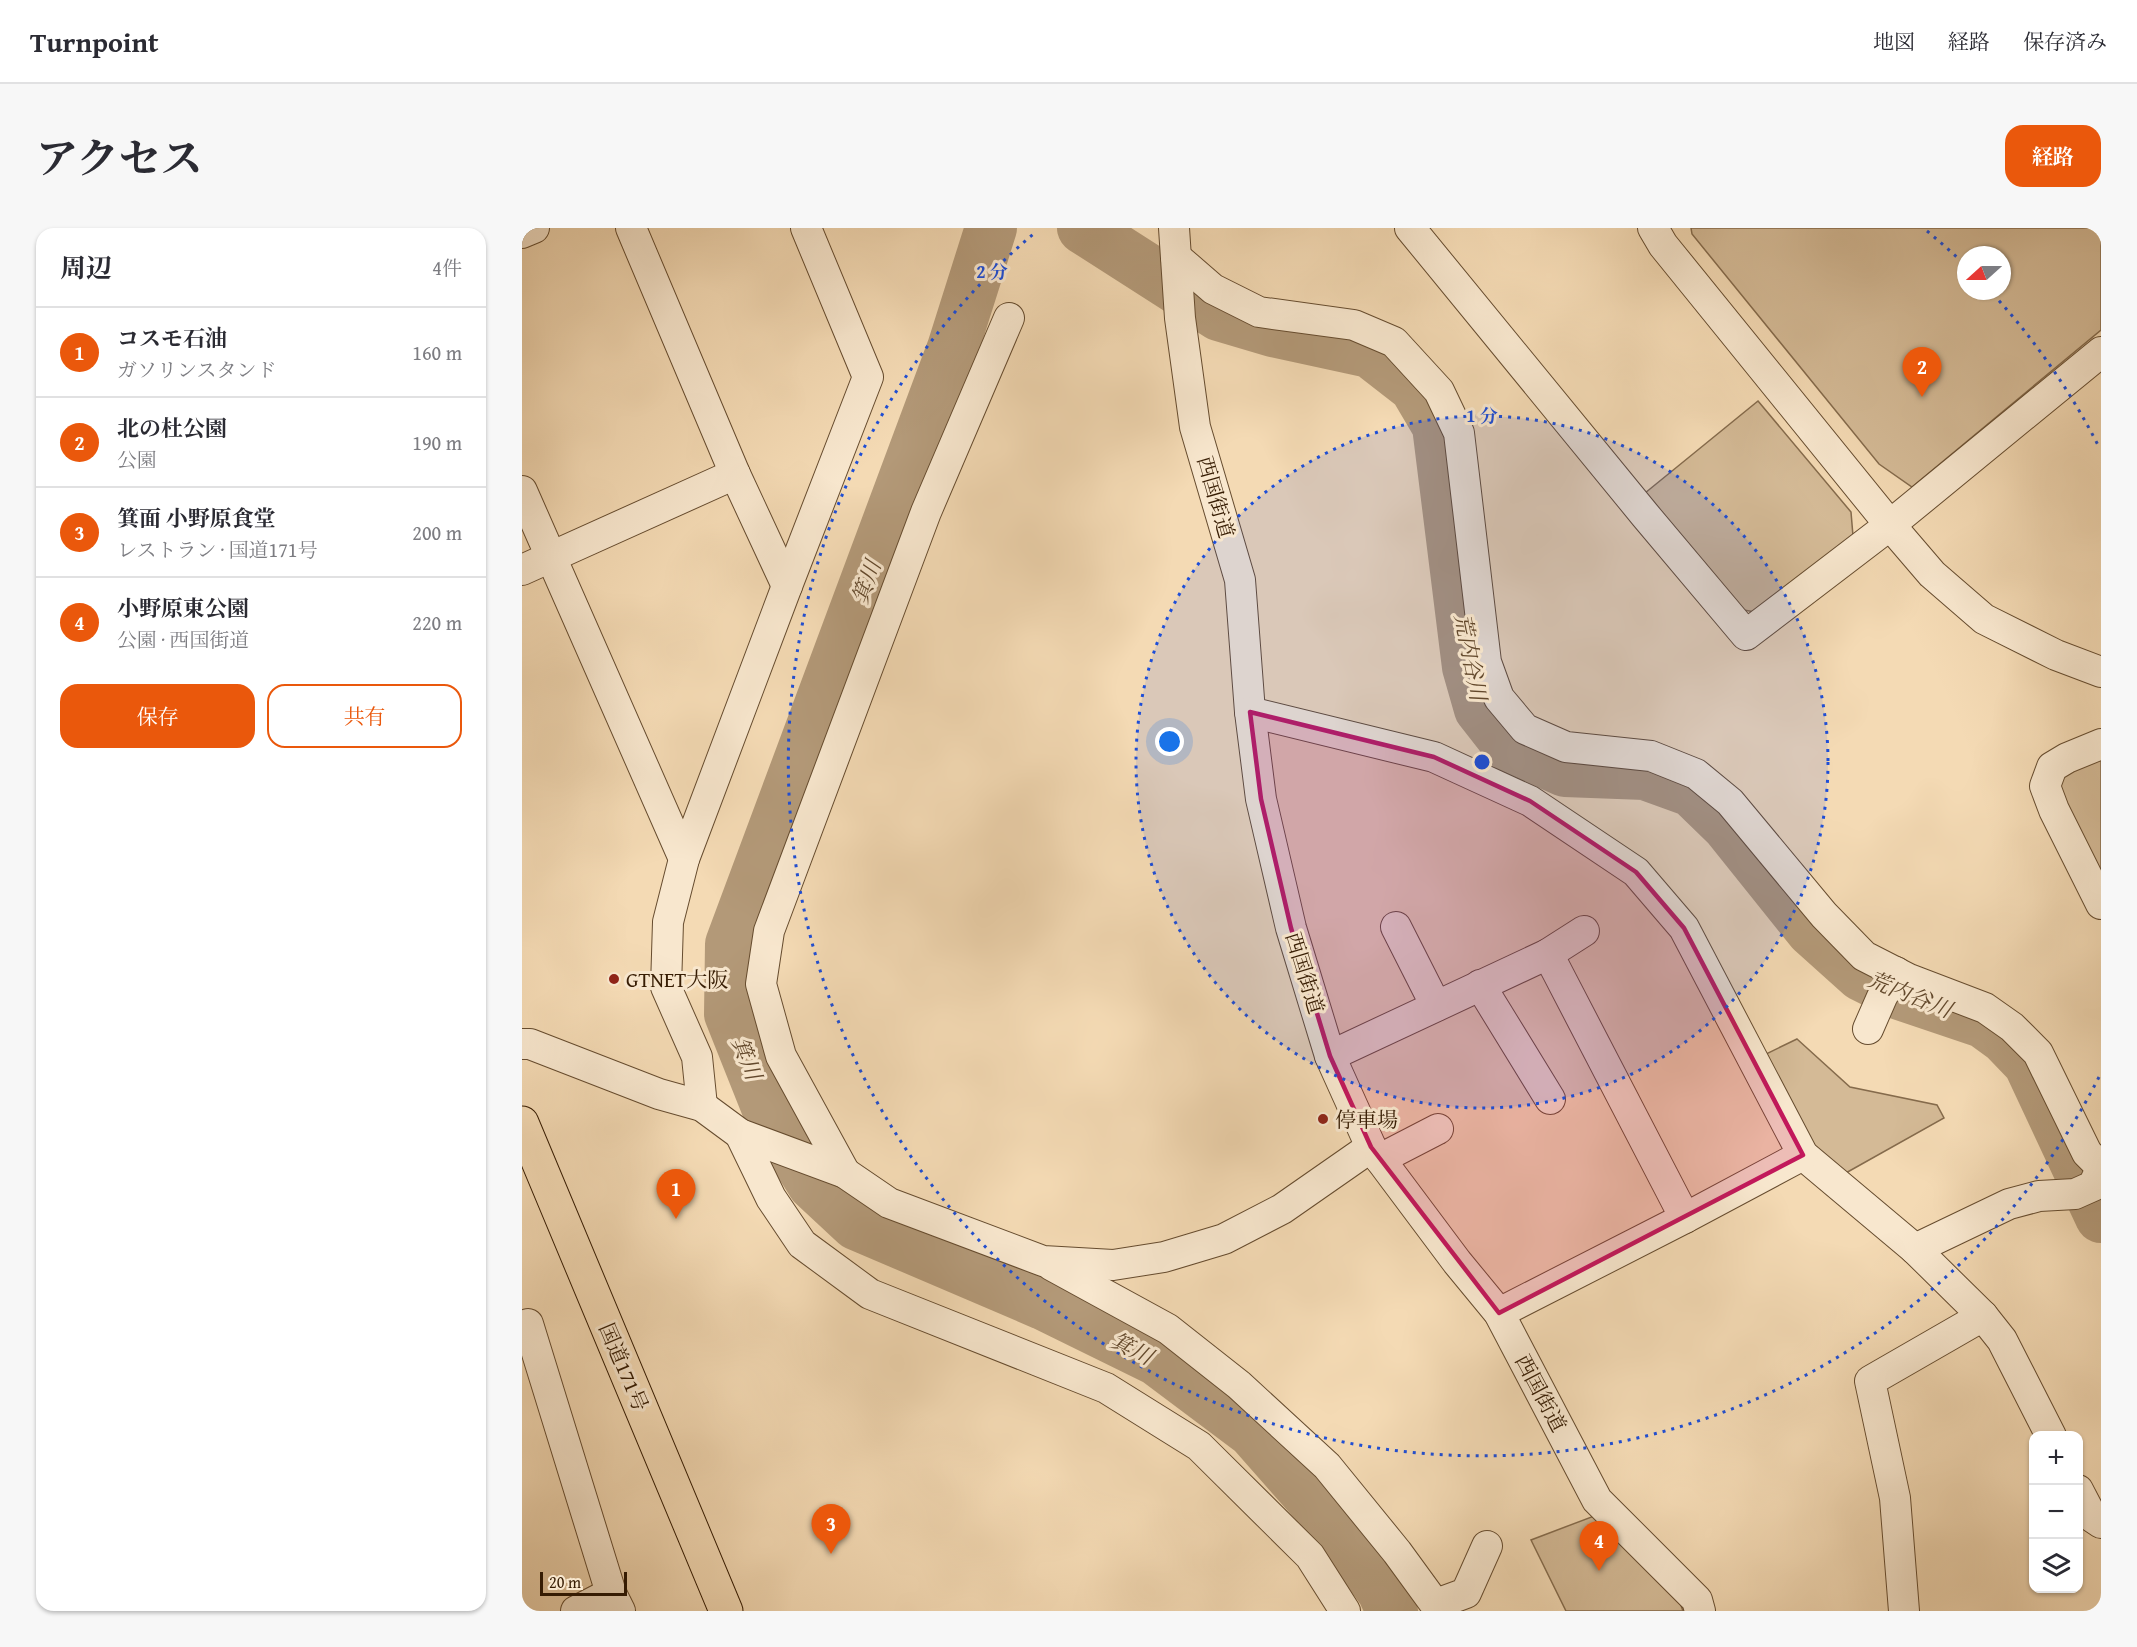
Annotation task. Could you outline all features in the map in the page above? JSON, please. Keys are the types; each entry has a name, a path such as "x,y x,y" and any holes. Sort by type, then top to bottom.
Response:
{"highway":[{"name":"国道171号","path":"522,1123 726,1611"}],"street":[{"path":"522,233 534,228"},
{"path":"631,228 735,474 787,586"},
{"path":"702,1106 697,1057 666,987 668,922 684,859 868,377 806,228"},
{"path":"1410,228 1746,635 1890,525 2101,352"},
{"path":"1653,228 1663,245 1932,574 1984,620 2056,655 2101,672"},
{"path":"1175,242 1213,289 1259,312 1354,325 1394,342 1439,392 1459,433 1486,662 1499,698 1525,729 1566,747 1651,756 1696,774 1730,802 1824,915 1889,985 1985,1008 2012,1027 2038,1053 2087,1153 2092,1179 2009,1204 1915,1249"},
{"name":"西国街道","path":"1175,242 1180,318 1195,427 1240,580 1250,711 1261,799 1291,928 1330,1056 1376,1153 1457,1262 1499,1312 1597,1500 1697,1600 1700,1611"},
{"path":"845,1173 781,1056 761,984 769,931 926,512 1009,318"},
{"path":"522,570 735,474"},
{"path":"522,491 684,859"},
{"path":"1250,711 1434,757 1530,801 1636,872 1684,928 1803,1155 1915,1249 1983,1316 2002,1340 2048,1431"},
{"path":"2101,744 2052,767 2045,786 2054,810 2101,904"},
{"path":"1396,927 1436,1006"},
{"path":"1330,1056 1548,954 1584,931"},
{"path":"1548,954 1685,1218"},
{"path":"1480,985 1550,1099"},
{"path":"1868,1029 1889,985"},
{"path":"522,1044 530,1044 658,1094 702,1106 740,1134 845,1173 889,1203 1043,1261 1168,1329 1239,1384 1327,1466 1438,1607 1466,1593 1487,1546"},
{"path":"1043,1261 1113,1265 1164,1257 1224,1239 1282,1209 1376,1153 1438,1129"},
{"path":"740,1134 771,1198 802,1244 870,1294 1106,1388 1199,1446 1310,1556 1346,1611"},
{"path":"1499,1312 1685,1218 1803,1155"},
{"path":"1904,1611 1895,1498 1870,1381 1983,1316"},
{"path":"528,1324 615,1602 576,1611"},
{"path":"2083,1498 2092,1517 2101,1523"}],"highlighted area":[{"path":"1250,712 1434,757 1530,801 1636,872 1684,928 1803,1155 1499,1313 1371,1147 1330,1056 1291,928 1261,799"}],"shaded area":[{"path":"1691,228 2101,228 2101,330 1912,487 1879,464 1692,234"},
{"path":"1758,401 1851,512 1853,536 1755,612 1738,609 1645,493"},
{"path":"2101,755 2101,884 2060,806 2061,774"},
{"path":"1797,1039 1850,1087 1937,1105 1944,1118 1844,1174 1818,1153 1766,1054"},
{"path":"1594,1516 1677,1594 1683,1611 1566,1611 1531,1540"}],"waterway":[{"name":"箕川","path":"991,228 953,348 731,944 730,1014 771,1117 813,1184 856,1224 1043,1304 1157,1360 1253,1432 1327,1516 1383,1591 1392,1611"},
{"name":"荒内谷川","path":"1083,228 1219,315 1273,331 1370,352 1415,387 1438,426 1468,667 1480,709 1509,746 1565,771 1645,774 1692,791 1727,825 1812,931 1861,975 1897,993 1983,1022 2005,1038 2029,1063 2101,1217"}],"place":[{"name":"北の杜公園","path":"1922,397"},
{"name":"GTNET大阪","path":"614,979"},
{"name":"停車場","path":"1323,1119"},
{"name":"コスモ石油","path":"676,1219"},
{"name":"箕面 小野原食堂","path":"831,1554"},
{"name":"小野原東公園","path":"1599,1571"}]}
